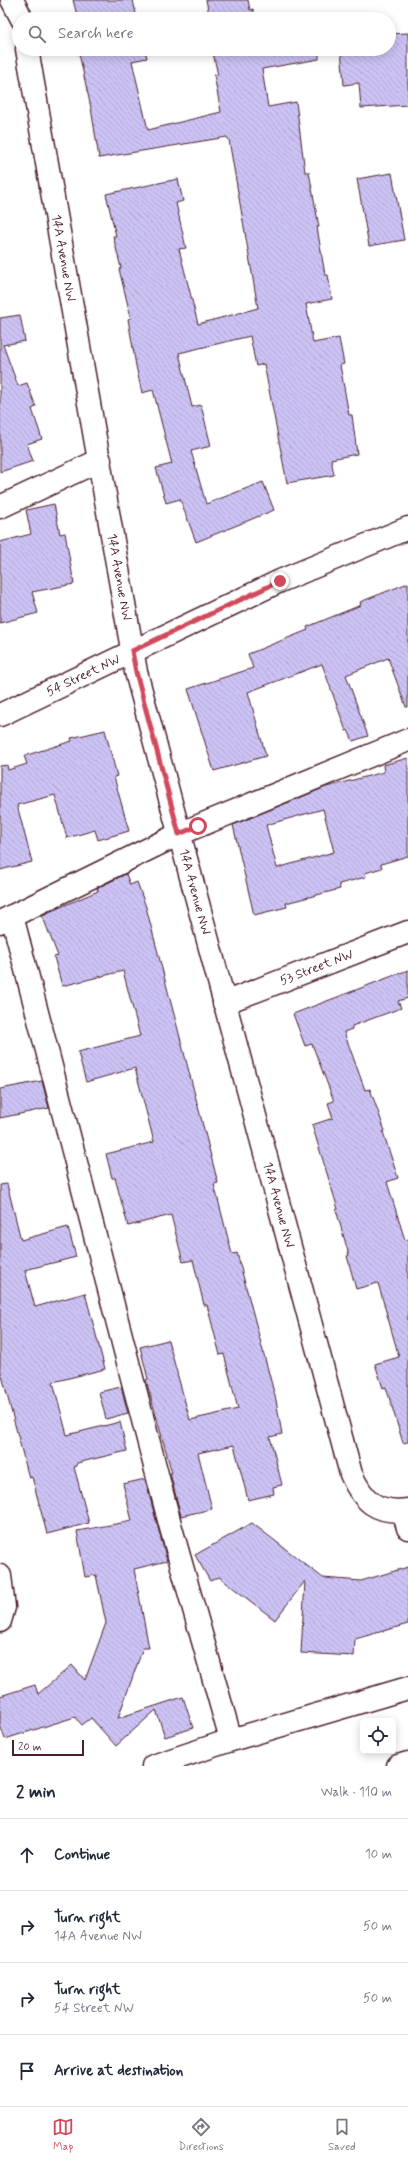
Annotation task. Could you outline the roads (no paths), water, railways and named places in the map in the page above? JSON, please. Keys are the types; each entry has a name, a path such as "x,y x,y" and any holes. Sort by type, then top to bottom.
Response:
{"street":[{"path":"12,0 18,12"},
{"name":"14A Avenue NW","path":"28,56 136,672 351,1474 364,1498 375,1506 406,1516"},
{"path":"0,508 100,460"},
{"name":"54 Street NW","path":"0,715 280,581 408,528"},
{"path":"231,1740 171,1528 6,919 179,834 408,740"},
{"name":"53 Street NW","path":"224,1003 408,932"},
{"path":"0,1576 4,1607 0,1621"},
{"path":"153,1766 231,1740 408,1688"},
{"path":"398,1766 408,1763"}]}
